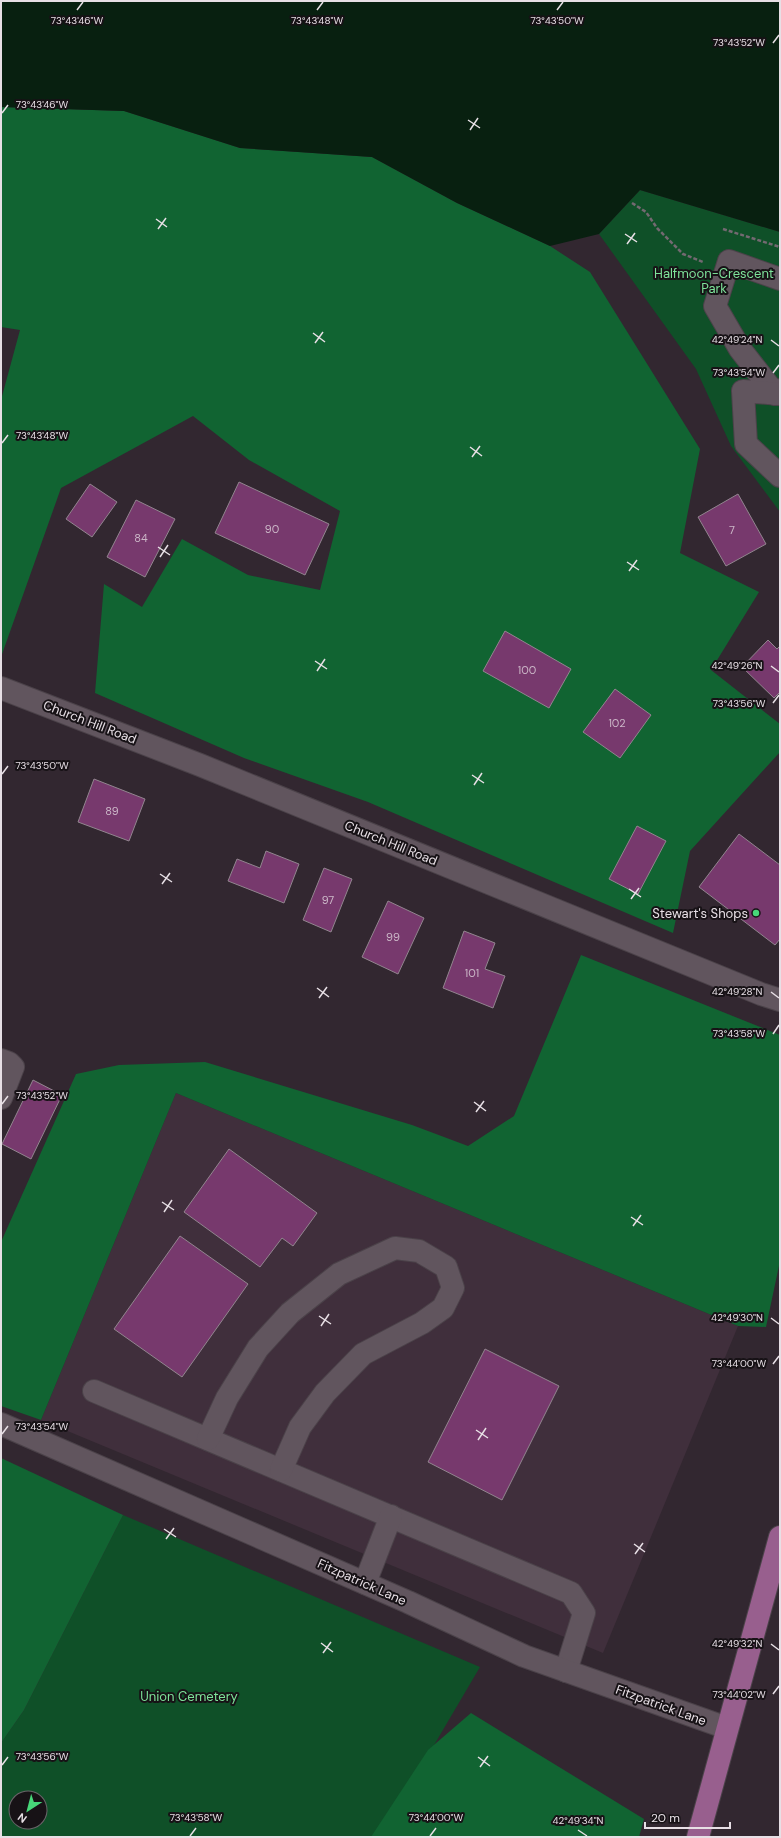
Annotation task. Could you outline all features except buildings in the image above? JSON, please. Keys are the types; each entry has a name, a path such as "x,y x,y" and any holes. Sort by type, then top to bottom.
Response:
{"main road":[{"path":"698,1837 780,1537"}],"street":[{"path":"778,393 740,349 715,306 729,261 780,280"},
{"path":"778,393 743,391 746,444 780,476"},
{"name":"Church Hill Road","path":"1,688 200,765 746,988 780,1000"},
{"path":"1,1060 9,1063 13,1067 1,1098"},
{"path":"208,1439 227,1398 258,1348 290,1313 339,1274 395,1248 419,1251 446,1267 453,1288 443,1308 422,1323 363,1354 325,1393 300,1427 281,1470"},
{"path":"94,1391 571,1593 584,1613 566,1671"},
{"name":"Fitzpatrick Lane","path":"1,1424 365,1583 524,1656 727,1728"},
{"path":"365,1583 390,1516"}],"path":[{"path":"632,203 646,212 657,228 683,254 726,270"},
{"path":"723,229 780,247"}],"shaded area":[{"path":"1,1 780,1 780,232 640,190 599,234 550,246 457,203 372,157 240,148 124,111 1,107"},
{"path":"176,1093 738,1326 603,1653 41,1420"}],"green space":[{"path":"1,107 124,111 240,148 372,157 457,203 550,246 590,272 700,449 680,553 759,592 711,670 780,724 780,752 690,851 673,933 368,802 244,758 95,693 104,584 142,607 182,539 248,575 320,590 340,511 249,460 193,416 61,488 1,657 1,400 20,330 1,327"},
{"name":"Halfmoon-Crescent Park","path":"640,190 780,232 780,512 731,446 696,369 599,234"},
{"path":"581,955 780,1035 780,1261 766,1327 738,1326 176,1093 41,1420 1,1406 1,1242 76,1074 119,1065 205,1062 412,1125 468,1146 514,1116"},
{"path":"1,1458 123,1515 24,1710 1,1743"},
{"name":"Union Cemetery","path":"123,1515 480,1667 380,1837 1,1837 1,1743 24,1710"},
{"path":"471,1713 644,1819 639,1837 371,1837 428,1750"}],"place":[{"name":"Stewart's Shops","path":"756,913"}]}
